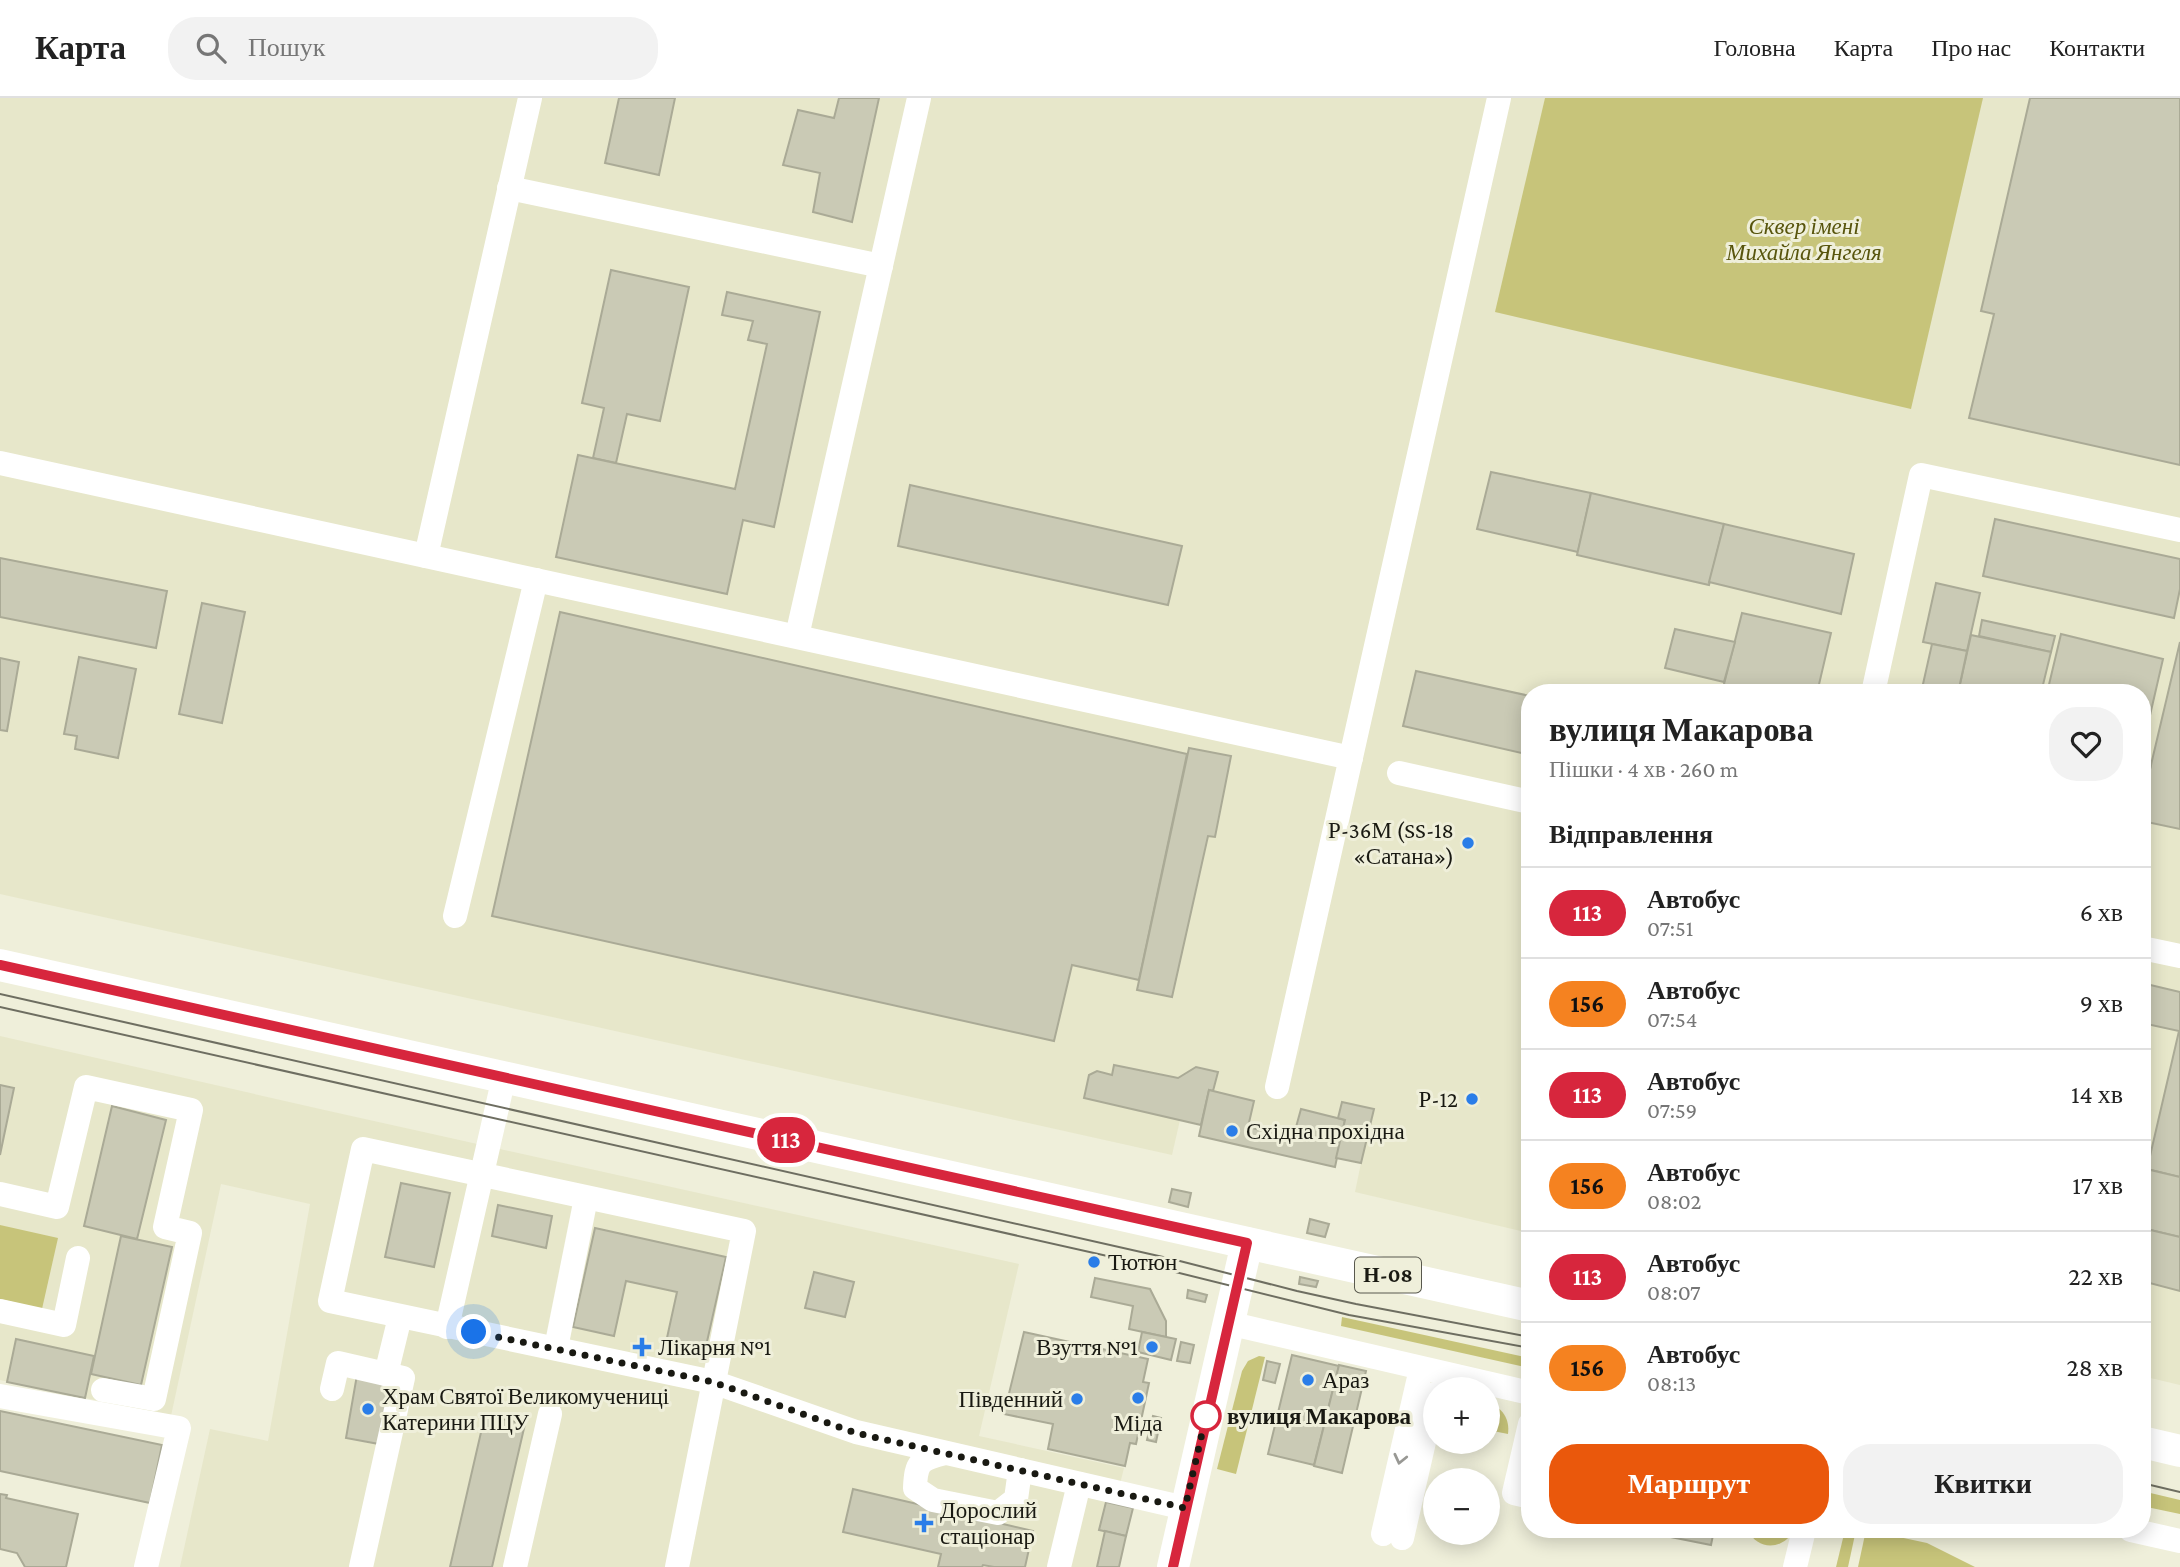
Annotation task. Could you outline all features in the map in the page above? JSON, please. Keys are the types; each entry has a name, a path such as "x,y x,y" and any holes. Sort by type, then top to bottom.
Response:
{"main road":[{"name":"Н-08","path":"0,965 1521,1304"},
{"path":"1172,1567 1247,1243"},
{"path":"2151,1444 2180,1451"}],"street":[{"path":"426,556 530,98"},
{"path":"797,636 919,98"},
{"path":"1277,1087 1499,98"},
{"path":"509,188 881,266"},
{"path":"0,463 1351,758"},
{"path":"1874,684 1921,475 2180,530"},
{"path":"455,916 536,579"},
{"path":"1399,773 1521,800"},
{"path":"2151,950 2180,956"},
{"path":"447,1327 504,1077"},
{"path":"0,1194 57,1207 86,1087 191,1110 165,1227 190,1233 154,1399 103,1390"},
{"path":"677,1567 713,1382 744,1231 363,1149 330,1301 713,1382 856,1433 1185,1508"},
{"path":"556,1348 586,1198"},
{"path":"0,1311 64,1325 78,1258"},
{"path":"386,1374 400,1317"},
{"path":"1228,1323 1423,1378"},
{"path":"332,1389 338,1363 403,1378 361,1567"},
{"path":"1500,1389 1521,1392"},
{"path":"0,1396 179,1428 146,1567"},
{"path":"515,1567 550,1414"},
{"path":"1393,1536 1423,1420"},
{"path":"945,1453 926,1458 915,1470 915,1488 933,1500 999,1513 1016,1499 1020,1470"},
{"path":"1521,1463 1514,1493 1521,1495"},
{"path":"1059,1567 1079,1484"},
{"path":"2151,1534 2180,1541"},
{"path":"1795,1567 1802,1538"}],"shaded area":[{"path":"0,98 2180,98 2180,1385 2151,1378 2151,684 1521,684 1521,1231 1355,1192 1361,1163 1337,1158 1335,1167 1199,1136 1201,1125 1180,1120 1172,1155 0,894"},
{"name":"Лікарня №1","path":"0,1036 1019,1264 979,1436 1124,1468 1115,1504 1106,1502 1099,1529 1105,1531 1097,1567 180,1567 210,1429 268,1441 310,1204 221,1184 171,1416 0,1380"}],"green space":[{"name":"Сквер імені Михайла Янгеля","path":"1545,98 1983,98 1911,409 1495,312"},
{"path":"0,1225 58,1238 42,1309 0,1299"},
{"path":"1342,1317 1521,1356 1521,1366 1341,1326"},
{"path":"1259,1356 1265,1357 1236,1474 1217,1469 1242,1371 1248,1361"},
{"path":"1500,1410 1508,1423 1508,1434 1500,1432"},
{"path":"2151,1493 2180,1500 2180,1514 2151,1508"},
{"path":"1753,1538 1788,1538 1771,1545"},
{"path":"1843,1538 1854,1538 1848,1567 1836,1567"},
{"path":"1864,1538 1904,1538 1927,1543 1975,1567 1858,1567"}],"building":[{"path":"619,98 675,98 659,175 605,163"},
{"path":"839,98 879,98 852,222 813,212 820,173 783,165 798,110 834,118"},
{"path":"2030,98 2180,98 2180,465 1969,418 1994,314 1981,311"},
{"path":"611,270 689,287 660,421 627,414 616,463 593,458 604,408 582,403"},
{"path":"727,292 820,312 774,527 743,520 727,594 556,557 578,455 735,489 767,344 748,340 753,321 722,315"},
{"path":"1491,472 1591,493 1578,552 1477,529"},
{"path":"910,485 1182,546 1168,605 898,546"},
{"path":"1591,493 1724,524 1709,585 1577,555"},
{"path":"1995,519 2180,559 2180,589 2174,618 1983,576"},
{"path":"1724,524 1854,554 1841,614 1709,582"},
{"path":"0,558 167,591 156,648 0,617"},
{"path":"1936,583 1980,593 1967,651 1923,642"},
{"path":"202,603 245,612 222,723 179,714"},
{"path":"560,612 1187,754 1139,980 1072,965 1054,1041 492,916"},
{"path":"1742,613 1831,633 1819,684 1724,684"},
{"path":"1982,620 2055,636 2051,652 1979,636"},
{"path":"1675,629 1735,642 1724,682 1665,668"},
{"path":"2061,634 2163,659 2151,711 2151,684 2049,684"},
{"path":"1971,635 2051,652 2043,684 1960,684"},
{"path":"2180,642 2180,829 2151,823 2151,765"},
{"path":"1932,644 1967,651 1960,684 1923,684"},
{"path":"79,657 136,669 118,758 75,749 77,736 64,734"},
{"path":"0,658 19,662 7,731 0,730"},
{"path":"1416,671 1521,694 1521,753 1403,726"},
{"path":"1189,748 1231,756 1215,837 1208,836 1172,997 1137,990"},
{"path":"2151,985 2180,992 2180,1177 2151,1170 2151,1152 2179,1031 2151,1025"},
{"path":"1114,1065 1178,1078 1196,1067 1218,1072 1213,1091 1209,1090 1201,1125 1084,1098 1089,1075 1097,1071 1112,1075"},
{"path":"0,1085 14,1088 0,1155"},
{"name":"Східна прохідна","path":"1209,1090 1254,1101 1248,1127 1293,1138 1301,1109 1345,1120 1335,1167 1199,1136"},
{"path":"1342,1102 1374,1109 1361,1163 1336,1158 1345,1120 1338,1118"},
{"path":"112,1106 166,1120 137,1239 84,1226"},
{"path":"2151,1170 2180,1177 2180,1237 2151,1230"},
{"path":"401,1183 450,1193 434,1267 385,1257"},
{"path":"1172,1189 1191,1193 1188,1207 1169,1202"},
{"path":"498,1205 552,1216 546,1248 492,1236"},
{"path":"1310,1219 1329,1224 1325,1237 1307,1233"},
{"path":"595,1228 726,1257 704,1355 665,1347 677,1292 626,1281 614,1336 573,1327"},
{"path":"2151,1230 2180,1237 2180,1291 2151,1283"},
{"path":"121,1236 172,1247 141,1385 91,1374"},
{"path":"814,1272 854,1282 845,1317 805,1308"},
{"path":"1300,1277 1318,1281 1316,1287 1299,1284"},
{"path":"1095,1278 1150,1289 1166,1321 1166,1337 1129,1329 1133,1306 1091,1297"},
{"path":"1188,1290 1207,1295 1205,1302 1187,1298"},
{"name":"Південний","path":"1024,1332 1148,1359 1143,1382 1149,1383 1136,1444 1130,1443 1125,1466 1048,1449 1053,1424 1004,1414"},
{"path":"1142,1332 1176,1339 1171,1360 1138,1352"},
{"path":"16,1339 94,1356 85,1398 7,1382"},
{"path":"1181,1342 1194,1345 1190,1363 1177,1361"},
{"path":"1292,1355 1339,1366 1314,1465 1268,1454"},
{"path":"1267,1361 1280,1364 1275,1383 1263,1380"},
{"path":"1339,1365 1366,1371 1342,1473 1314,1466"},
{"name":"Храм Святої Великомучениці Катерини ПЦУ","path":"357,1375 391,1381 379,1444 346,1438"},
{"path":"0,1411 162,1445 150,1503 0,1471"},
{"path":"485,1415 525,1424 492,1567 450,1567"},
{"path":"1153,1416 1161,1418 1156,1442 1147,1440"},
{"name":"Дорослий стаціонар","path":"853,1489 1033,1531 1025,1567 938,1567 941,1554 843,1532"},
{"path":"0,1494 7,1495 6,1498 78,1514 66,1567 25,1567 17,1553 0,1549"},
{"path":"1106,1502 1133,1508 1126,1536 1099,1530"},
{"path":"1105,1531 1126,1536 1119,1567 1097,1567"},
{"path":"1675,1538 1712,1538 1711,1545"}],"tram line":[{"path":"0,994 1172,1259 1297,1291 1521,1335"},
{"path":"0,1007 1143,1264 1349,1315 1521,1346"},
{"path":"2151,1485 2180,1492"}],"bus line":[{"name":"113","path":"0,965 1247,1243 1173,1567"}],"place":[{"name":"Р-36М (SS-18 «Сатана»)","path":"1468,843"},
{"name":"Р-12","path":"1472,1099"},
{"name":"Східна прохідна","path":"1232,1131"},
{"name":"Тютюн","path":"1094,1262"},
{"name":"Лікарня №1","path":"642,1347"},
{"name":"Взуття №1","path":"1152,1347"},
{"name":"Араз","path":"1308,1380"},
{"name":"Міда","path":"1138,1398"},
{"name":"Південний","path":"1077,1399"},
{"name":"Храм Святої Великомучениці Катерини ПЦУ","path":"368,1409"},
{"name":"вулиця Макарова","path":"1206,1416"},
{"name":"Дорослий стаціонар","path":"924,1523"}],"route":[{"path":"474,1332 713,1382 856,1433 1185,1508 1206,1416"}]}
